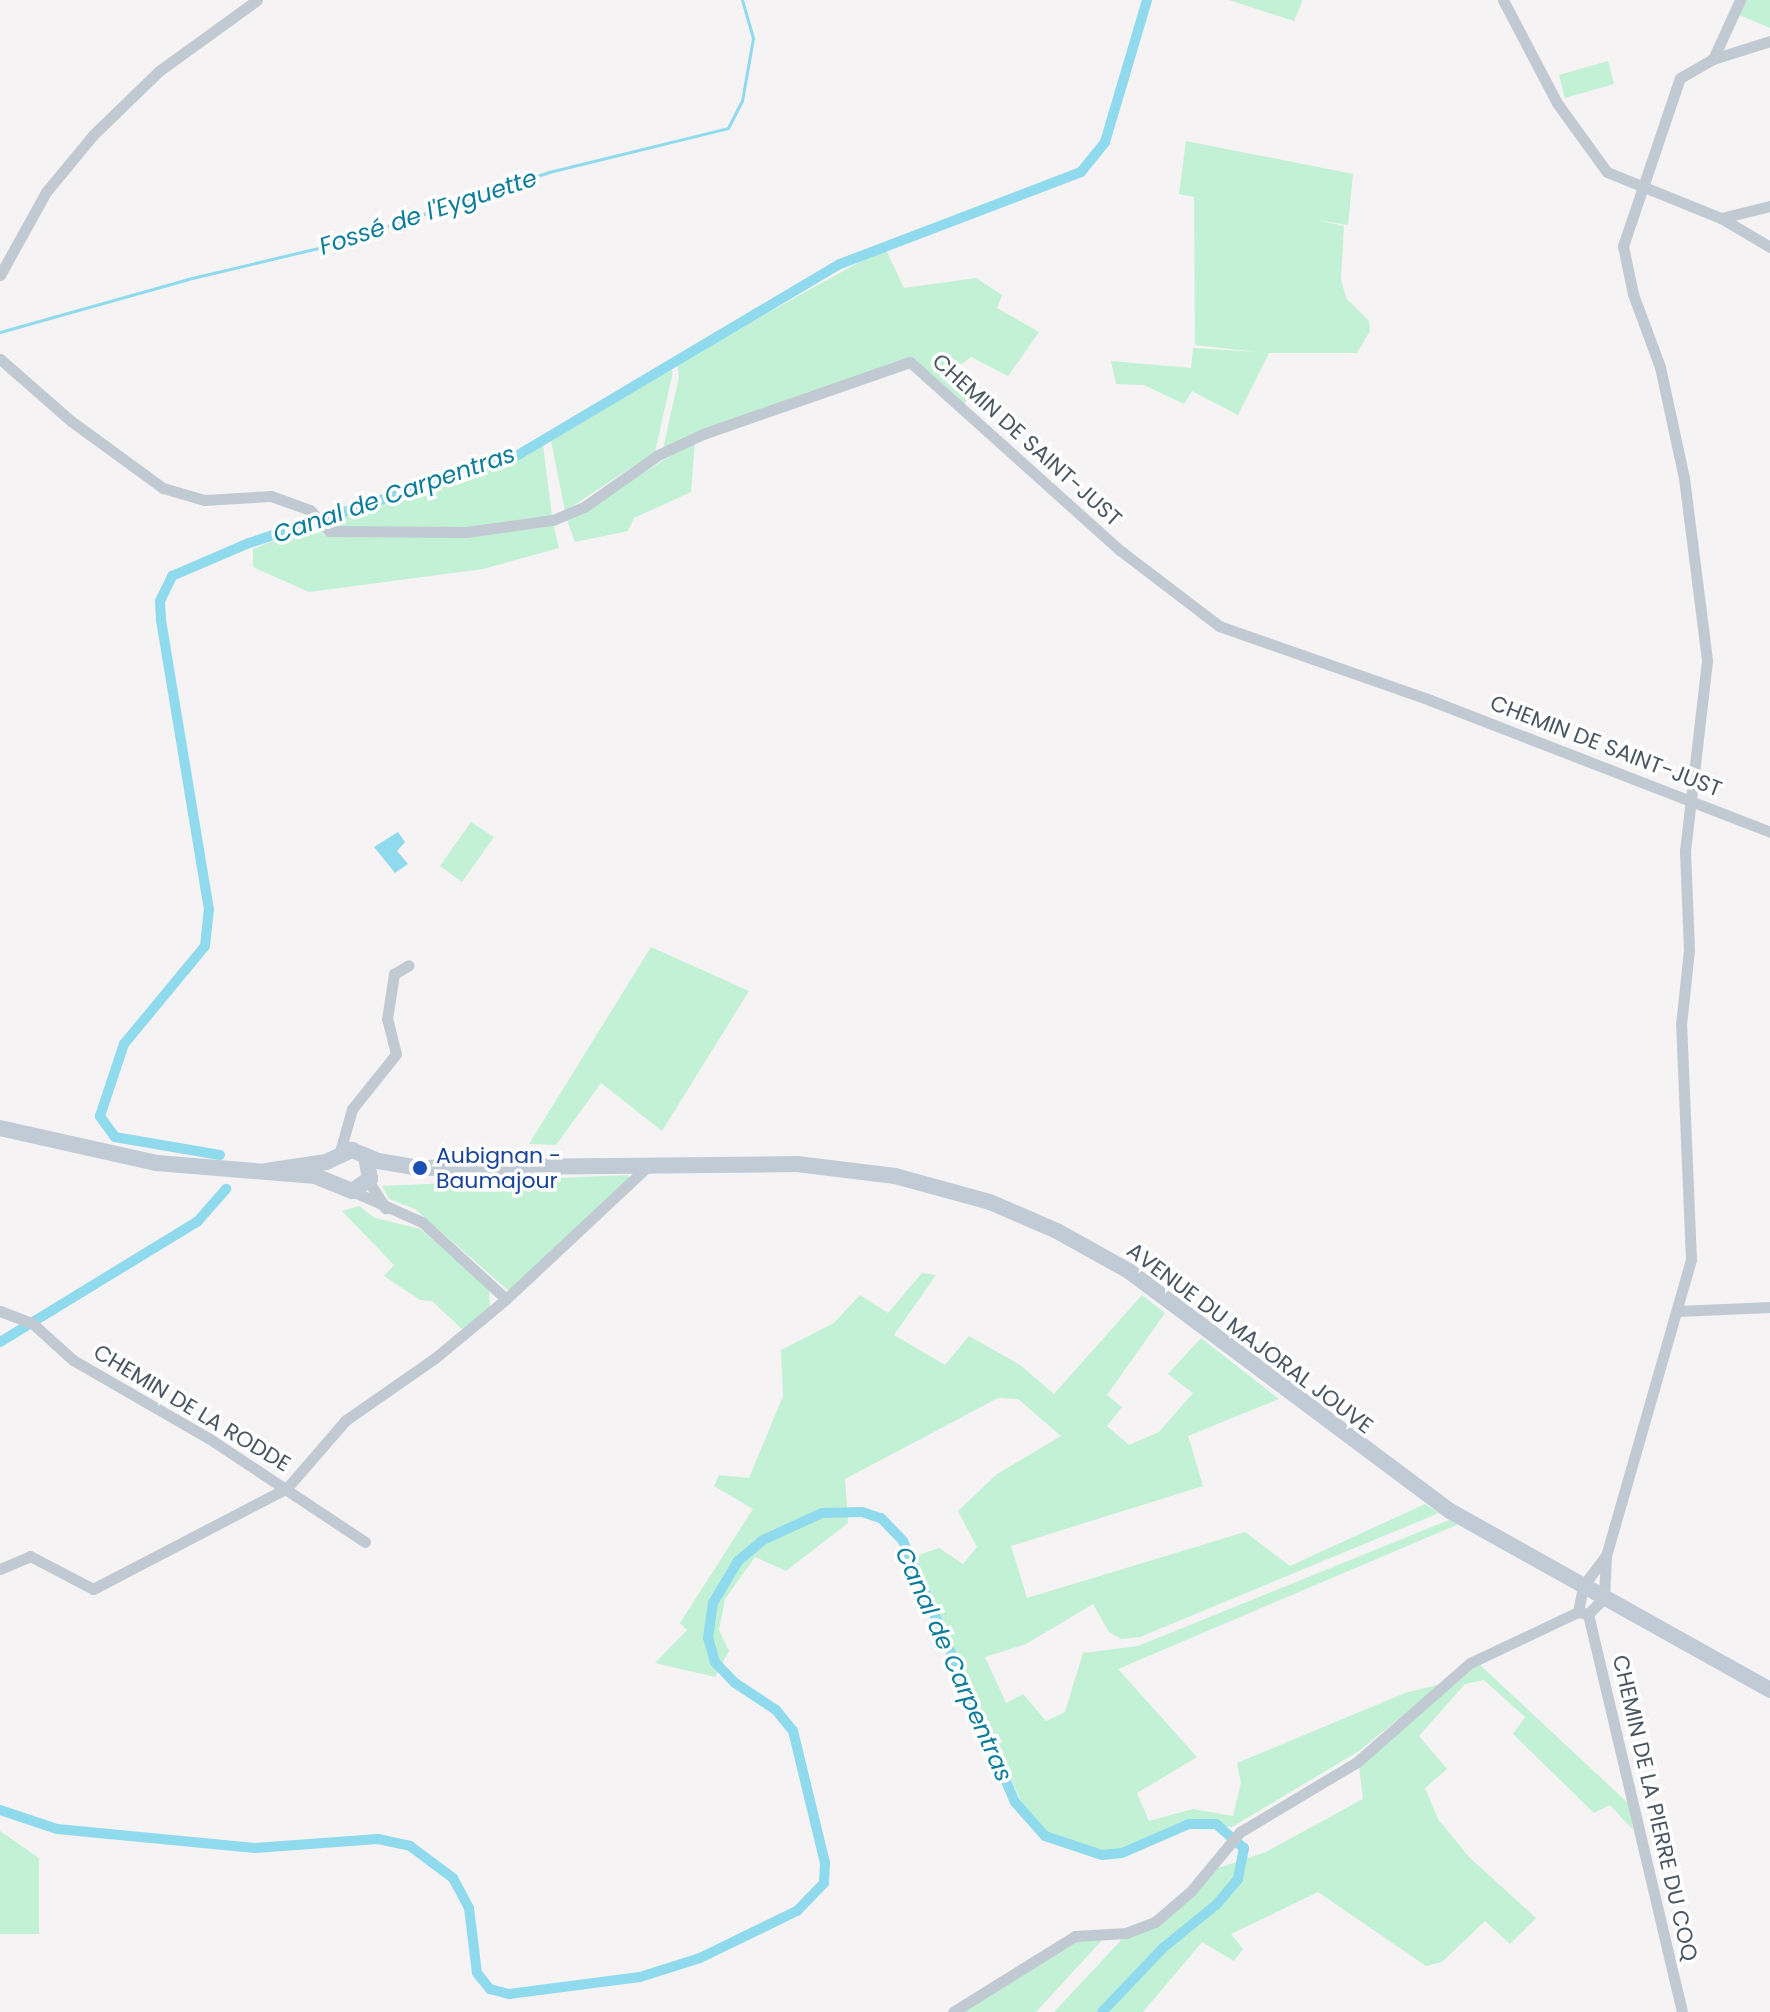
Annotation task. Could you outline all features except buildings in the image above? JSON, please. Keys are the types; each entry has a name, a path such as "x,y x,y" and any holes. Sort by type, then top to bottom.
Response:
{"main road":[{"name":"AVENUE DU MAJORAL JOUVE","path":"0,1128 126,1158 266,1171 334,1181 352,1191 370,1180 420,1168 797,1164 876,1172 959,1192 1022,1215 1129,1271 1414,1488 1770,1690"},
{"name":"AVENUE DU MAJORAL JOUVE","path":"266,1171 337,1156 363,1154 420,1168"},
{"path":"363,1154 370,1180"},
{"path":"334,1181 337,1156"}],"street":[{"path":"0,275 46,192 93,135 159,71 257,0"},
{"path":"1503,0 1557,103 1607,172 1641,189 1721,218 1770,247"},
{"path":"1713,59 1740,0"},
{"path":"953,2012 1075,1936 1126,1933 1155,1922 1191,1891 1236,1835 1357,1762 1470,1663 1583,1613 1602,1597 1606,1556 1678,1311 1692,1238 1681,1025 1689,972 1685,851 1707,660 1684,478 1660,367 1623,257 1641,189 1680,78 1713,59 1770,41"},
{"path":"1721,218 1770,206"},
{"name":"CHEMIN DE SAINT-JUST","path":"0,359 71,421 163,488 204,500 271,496 319,520 329,531 466,532 553,520 584,507 658,455 703,434 910,362 1121,551 1219,626 1369,678 1770,832"},
{"path":"337,1156 358,1101 396,1054 387,1019 394,974 409,965"},
{"path":"348,1122 363,1154"},
{"path":"0,1569 30,1556 93,1589 287,1488 346,1420 435,1358 506,1299 651,1164"},
{"path":"370,1180 385,1208"},
{"path":"352,1191 422,1222 506,1299"},
{"path":"1678,1311 1770,1307"},
{"name":"CHEMIN DE LA RODDE","path":"0,1311 36,1326 73,1360 287,1488 365,1542"},
{"path":"1583,1613 1583,1586 1606,1556"},
{"name":"CHEMIN DE LA PIERRE DU COQ","path":"1583,1613 1682,2012"}],"green space":[{"path":"1229,0 1302,0 1302,2 1294,21"},
{"path":"1746,0 1770,0 1770,28 1737,14"},
{"path":"1608,61 1614,84 1565,98 1559,75"},
{"path":"1186,141 1353,174 1348,225 1316,220 1344,226 1341,279 1346,298 1369,321 1370,331 1357,353 1269,353 1238,415 1192,391 1184,404 1144,385 1116,384 1111,361 1191,368 1193,348 1257,352 1195,345 1194,197 1179,194"},
{"path":"885,248 904,288 976,278 1002,295 997,308 1039,332 1008,376 971,357 952,371 967,401 963,404 910,358 663,449 679,377 677,363"},
{"path":"669,367 673,372 655,452 565,511 551,441"},
{"path":"695,441 691,492 634,518 628,531 575,542 567,520"},
{"path":"543,445 552,516 470,529 329,528 324,520 514,460"},
{"path":"553,524 559,548 483,569 309,592 253,567 253,549 315,525 325,536 374,537 466,536"},
{"path":"471,822 494,837 462,882 440,866"},
{"path":"651,947 749,991 662,1131 601,1083 556,1145 529,1144"},
{"path":"628,1175 631,1180 509,1291 415,1209 389,1199 382,1186"},
{"path":"359,1206 375,1218 420,1229 489,1287 490,1309 462,1329 432,1301 420,1300 384,1276 394,1265 342,1211"},
{"path":"922,1273 936,1275 894,1335 945,1365 969,1336 1020,1365 1054,1394 1142,1295 1165,1313 1107,1395 1122,1407 1107,1426 1129,1445 1159,1432 1193,1393 1168,1374 1201,1338 1279,1399 1188,1436 1203,1486 1011,1546 1027,1598 1245,1532 1290,1566 1425,1504 1439,1513 1140,1637 1121,1639 1109,1632 1093,1604 1026,1644 985,1657 1006,1703 1023,1694 1046,1721 1065,1712 1083,1653 1138,1646 1449,1520 1459,1524 1118,1669 1197,1757 1137,1793 1149,1821 1193,1809 1233,1816 1241,1783 1237,1763 1405,1693 1441,1684 1359,1751 1232,1827 1188,1822 1120,1851 1102,1852 1046,1834 1028,1817 915,1563 919,1555 939,1548 963,1564 977,1547 958,1511 997,1474 1061,1436 1018,1399 998,1398 845,1479 848,1523 786,1571 755,1557 725,1599 719,1630 729,1651 715,1677 655,1663 687,1630 680,1623 753,1509 714,1486 719,1475 749,1478 783,1396 781,1350 834,1323 860,1295 888,1313"},
{"path":"1479,1664 1629,1804 1633,1830 1610,1805 1594,1813 1513,1734 1525,1717 1484,1680 1465,1684 1419,1736 1447,1769 1425,1788 1438,1819 1469,1857 1536,1918 1510,1944 1485,1921 1442,1962 1426,1966 1318,1892 1231,1934 1243,1949 1234,1961 1202,1942 1143,2012 1054,2012 1127,1934 1138,1933 1215,1869 1266,1852 1363,1799 1359,1766"},
{"path":"0,1831 39,1858 39,1934 0,1934"},
{"path":"1103,1939 1036,2012 959,2012 1065,1941"}],"water":[{"path":"398,832 405,842 397,851 408,864 395,873 374,847"}],"waterway":[{"name":"Fossé de l'Eyguette","path":"0,332 188,279 331,245 549,172 728,128 742,101 753,38 742,0"},
{"name":"Canal de Carpentras","path":"220,1155 115,1137 100,1116 124,1044 205,946 209,910 161,620 160,601 172,576 249,543 518,455 840,264 1081,172 1105,142 1147,0"},
{"name":"Canal de Carpentras","path":"0,1342 198,1221 226,1189"},
{"name":"Canal de Carpentras","path":"0,1810 57,1829 255,1848 378,1839 410,1846 453,1878 469,1908 477,1973 490,1989 509,1994 640,1977 700,1958 797,1911 824,1883 825,1863 793,1731 776,1710 735,1683 715,1662 708,1638 713,1603 738,1561 763,1540 822,1513 862,1512 881,1518 903,1541 1015,1802 1045,1836 1102,1855 1122,1853 1189,1824 1216,1824 1244,1848 1238,1879 1217,1904 1163,1948 1102,2012"}],"place":[{"name":"Aubignan - Baumajour","path":"420,1168"}]}
